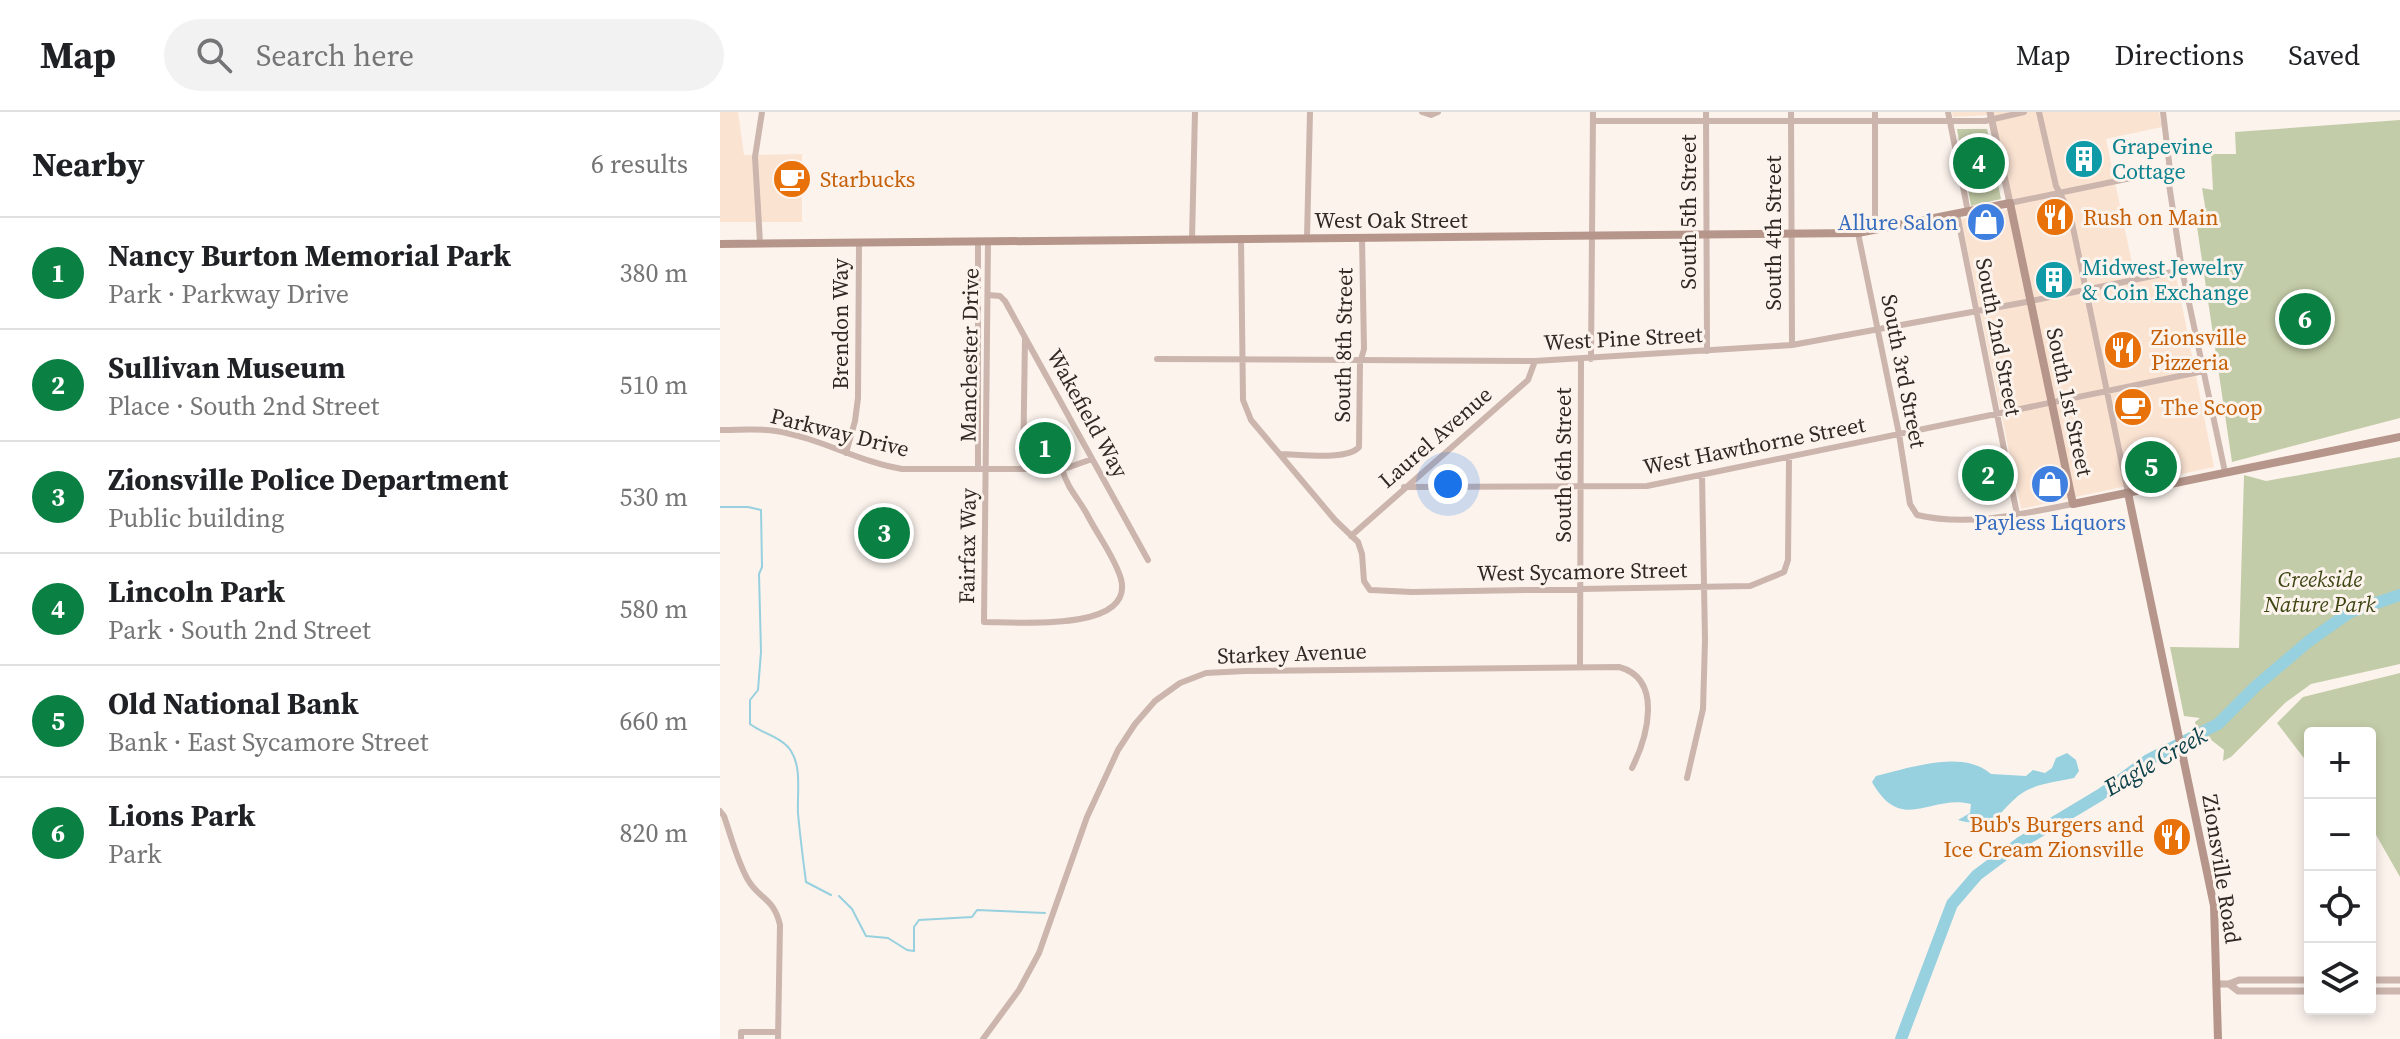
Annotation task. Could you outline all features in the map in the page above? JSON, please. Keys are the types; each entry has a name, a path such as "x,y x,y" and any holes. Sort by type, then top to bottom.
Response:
{"main road":[{"name":"West Oak Street","path":"720,244 1858,233 2010,203"},
{"name":"South 1st Street","path":"2010,203 2073,504"},
{"path":"2073,504 2400,437"},
{"name":"Zionsville Road","path":"2128,493 2214,906 2218,1039"}],"street":[{"path":"760,243 755,157 762,112"},
{"path":"1192,239 1195,112"},
{"path":"1307,238 1310,112"},
{"path":"1422,112 1431,115 1438,112"},
{"name":"South 6th Street","path":"1591,359 1593,112"},
{"name":"South 5th Street","path":"1706,112 1707,351"},
{"name":"South 4th Street","path":"1791,112 1792,345"},
{"path":"1875,112 1875,230"},
{"path":"1948,112 1968,212"},
{"path":"1593,121 1950,121 2024,112"},
{"path":"2039,112 2059,193 2070,213 2128,493"},
{"path":"2163,112 2169,184 2182,270 2225,472"},
{"name":"South 1st Street","path":"1991,116 2010,203"},
{"name":"West Oak Street","path":"2010,203 2170,170"},
{"name":"South 2nd Street","path":"1957,214 2017,514"},
{"name":"South 3rd Street","path":"1858,233 1910,504 1917,515 1933,519 1981,520 2017,514"},
{"name":"South 8th Street","path":"1279,454 1343,455 1359,447 1361,359 1364,349 1362,237"},
{"path":"1241,239 1245,409 1279,454 1351,536"},
{"name":"Manchester Drive","path":"982,469 988,295 983,241"},
{"name":"Manchester Drive","path":"982,469 983,241"},
{"name":"Brendon Way","path":"846,453 858,398 859,242"},
{"name":"West Pine Street","path":"1157,359 1535,361 1792,345 2182,270"},
{"name":"Wakefield Way","path":"988,295 1000,296 1005,301 1148,560"},
{"path":"1023,469 1025,338"},
{"name":"South 6th Street","path":"1580,666 1581,359"},
{"name":"Laurel Avenue","path":"1351,536 1528,380 1535,361"},
{"name":"West Hawthorne Street","path":"1404,487 1647,486 2204,371"},
{"name":"Parkway Drive","path":"720,430 776,431 902,469 1062,469 1074,468 1092,459"},
{"name":"West Sycamore Street","path":"1351,536 1360,548 1366,586 1376,592 1750,586 1784,572 1788,560 1789,458"},
{"name":"Fairfax Way","path":"982,469 984,622 1093,618 1112,607 1120,595 1121,580 1085,510 1068,487 1062,469"},
{"path":"1687,778 1703,709 1705,588 1702,475"},
{"path":"2017,514 2073,504"},
{"name":"Starkey Avenue","path":"983,1039 1019,990 1039,953 1079,839 1118,750 1155,701 1180,683 1206,673 1245,671 1625,668 1642,683 1648,710 1642,749 1632,768"},
{"path":"720,811 745,876 777,910 780,925 778,1035 741,1032 741,1039"},
{"path":"2218,984 2239,980 2304,980"},
{"path":"2376,980 2400,980"},
{"path":"2229,984 2238,991 2304,991"},
{"path":"2376,991 2400,991"}],"shaded area":[{"path":"720,112 738,112 744,155 802,154 802,222 720,222"},
{"path":"1952,112 2159,112 2162,127 2106,139 2136,282 2176,275 2214,467 2021,509 1961,219 2013,208 1992,115 1953,117"}],"green space":[{"path":"2400,120 2400,418 2232,462 2196,220 2205,206 2202,188 2213,190 2211,154 2236,154 2235,132"},
{"path":"1957,129 1987,129 2001,199 1971,206"},
{"name":"Creekside Nature Park","path":"2400,457 2400,664 2311,684 2285,703 2231,757 2223,761 2224,750 2196,728 2195,722 2200,718 2184,716 2170,647 2239,648 2244,475 2266,481"},
{"path":"2400,673 2400,877 2376,835 2376,727 2304,727 2304,758 2277,723 2303,697"}],"water":[{"path":"2067,753 2076,760 2079,771 2074,778 2024,792 1988,823 1958,820 1970,813 1971,804 1956,802 1906,810 1894,806 1883,798 1872,782 1876,776 1920,765 1951,762 1966,763 1991,774 2026,776 2033,770 2045,773 2052,768 2056,758"}],"waterway":[{"path":"720,507 761,510 761,652 758,690 750,700 750,724 783,742 791,751 798,773 798,813 806,882 831,895"},
{"name":"Eagle Creek","path":"1901,1039 1952,904 1977,875 2020,843 2100,795 2148,760 2218,724 2256,686 2309,641 2350,612 2400,595"},
{"path":"839,896 852,909 866,936 888,938 914,951 914,927 919,920 972,917 977,910 1045,913"}],"place":[{"name":"Grapevine Cottage","path":"2084,159"},
{"name":"Lincoln Park","path":"1979,163"},
{"name":"Starbucks","path":"792,179"},
{"name":"Rush on Main","path":"2055,217"},
{"name":"Allure Salon","path":"1986,222"},
{"name":"Midwest Jewelry & Coin Exchange","path":"2054,280"},
{"name":"Lions Park","path":"2305,319"},
{"name":"Zionsville Pizzeria","path":"2123,350"},
{"name":"The Scoop","path":"2133,407"},
{"name":"Nancy Burton Memorial Park","path":"1045,448"},
{"name":"Old National Bank","path":"2151,467"},
{"name":"Sullivan Museum","path":"1988,475"},
{"name":"Payless Liquors","path":"2050,484"},
{"name":"Zionsville Police Department","path":"884,533"},
{"name":"Bub's Burgers and Ice Cream Zionsville","path":"2172,837"}]}
